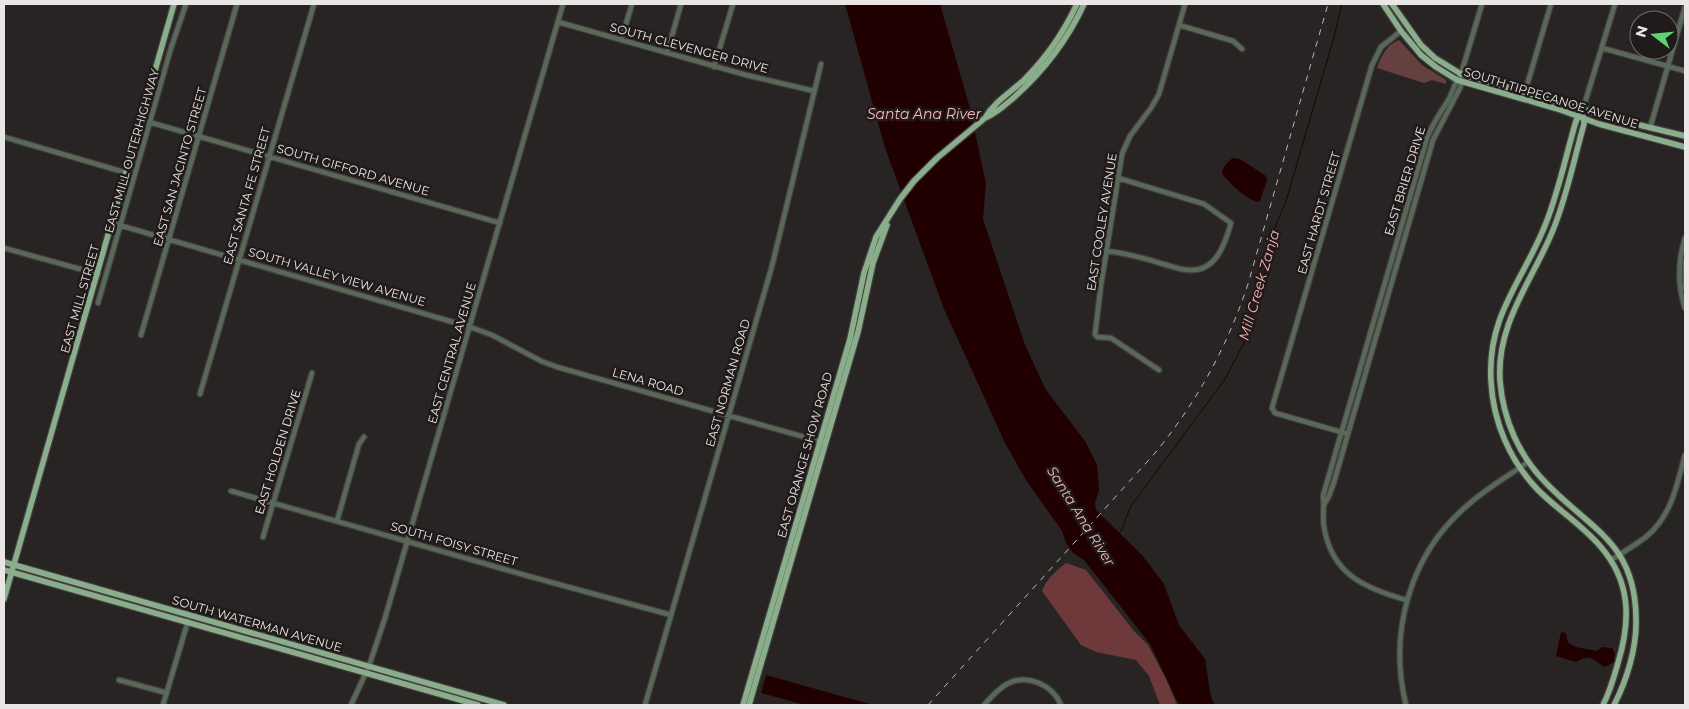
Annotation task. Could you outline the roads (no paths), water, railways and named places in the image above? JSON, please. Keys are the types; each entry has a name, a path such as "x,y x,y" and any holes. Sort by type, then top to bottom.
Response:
{"main road":[{"name":"EAST MILL STREET","path":"4,599 174,4"},
{"path":"1030,78 1053,46 1077,4"},
{"path":"1030,78 1058,50 1084,4"},
{"name":"SOUTH TIPPECANOE AVENUE","path":"1383,4 1401,31 1428,61 1460,81 1685,147"},
{"name":"SOUTH TIPPECANOE AVENUE","path":"1392,4 1407,27 1428,51 1461,74 1650,128 1685,136"},
{"path":"1401,31 1407,27"},
{"name":"EAST ORANGE SHOW ROAD","path":"749,705 761,654 837,393 858,332 864,272 876,237 907,190 927,168 985,118 993,114 1030,78"},
{"path":"1584,109 1576,121 1545,224 1504,307 1493,342 1491,374 1494,406 1502,434 1520,468 1538,489 1596,542 1611,560 1621,579 1625,595 1626,633 1614,678 1603,705"},
{"path":"1584,109 1585,119 1554,229 1513,310 1503,344 1500,374 1503,403 1512,430 1528,462 1552,489 1602,533 1620,555 1634,587 1636,632 1630,661 1614,705"},
{"path":"1639,135 1650,128"},
{"name":"SOUTH WATERMAN AVENUE","path":"4,562 13,568 188,623 478,705"},
{"name":"SOUTH WATERMAN AVENUE","path":"4,570 13,568 190,615 504,705"},
{"path":"267,645 270,642 298,646"},
{"name":"EAST ORANGE SHOW ROAD","path":"743,705 761,654"}],"street":[{"name":"EAST MILL OUTERHIGHWAY","path":"98,304 171,48 186,4"},
{"name":"EAST SAN JACINTO STREET","path":"142,335 237,4"},
{"name":"EAST SANTA FE STREET","path":"200,394 314,4"},
{"name":"EAST CENTRAL AVENUE","path":"351,705 381,633 563,4"},
{"path":"621,40 632,4"},
{"path":"667,53 681,4"},
{"path":"714,67 733,4"},
{"name":"EAST COOLEY AVENUE","path":"1159,370 1111,338 1097,337 1095,334 1122,154 1135,129 1152,108 1159,94 1186,4"},
{"name":"EAST BRIER DRIVE","path":"1324,503 1329,496 1348,434 1434,140 1460,81 1482,4"},
{"path":"1526,92 1551,4"},
{"path":"1584,109 1614,4"},
{"path":"1650,128 1685,7"},
{"name":"SOUTH CLEVENGER DRIVE","path":"558,22 714,67 814,91"},
{"path":"1179,25 1233,42 1242,48"},
{"name":"EAST HARDT STREET","path":"1342,432 1273,411 1372,65 1381,47 1387,40 1401,31"},
{"path":"1602,48 1685,71"},
{"name":"EAST NORMAN ROAD","path":"645,705 772,266 821,64"},
{"name":"EAST BRIER DRIVE","path":"1406,600 1368,588 1346,572 1334,555 1327,540 1323,518 1323,496 1427,138 1431,128 1460,81"},
{"name":"SOUTH GIFFORD AVENUE","path":"142,120 500,223"},
{"path":"4,137 127,173"},
{"path":"1106,251 1128,254 1182,270 1193,270 1205,267 1216,257 1226,242 1231,223 1207,205 1118,178"},
{"name":"SOUTH VALLEY VIEW AVENUE","path":"112,223 470,327"},
{"path":"1685,238 1680,259 1679,280 1685,308"},
{"path":"4,248 98,274"},
{"path":"1685,262 1685,288"},
{"name":"LENA ROAD","path":"470,327 492,335 557,367 823,442"},
{"name":"EAST HOLDEN DRIVE","path":"263,537 312,373"},
{"path":"1342,432 1348,434"},
{"path":"337,521 359,444 364,437"},
{"path":"1611,560 1647,536 1662,520 1672,501 1685,455"},
{"path":"1406,705 1400,676 1399,654 1406,600 1418,568 1446,527 1468,504 1528,462"},
{"name":"SOUTH FOISY STREET","path":"231,491 528,576 671,614"},
{"path":"163,705 190,615"},
{"path":"119,680 167,692"},
{"path":"984,705 1004,686 1010,682 1021,680 1032,681 1046,687 1053,693 1061,705"}],"water":[{"name":"Santa Ana River","path":"845,4 940,4 970,108 986,184 983,219 1025,345 1046,390 1085,441 1097,465 1099,490 1095,503 1096,510 1142,555 1164,584 1179,625 1205,659 1211,697 1215,705 1179,705 1150,644 1084,560 1073,553 1066,543 1062,531 1026,480 1005,443 944,309 885,148"},
{"path":"1233,158 1240,159 1266,176 1267,180 1260,201 1257,202 1242,194 1222,174 1223,169"},
{"path":"1561,632 1566,633 1568,643 1576,647 1597,651 1602,647 1612,648 1615,653 1614,662 1605,667 1590,658 1584,658 1576,662 1556,656"},
{"path":"766,675 873,705 805,705 761,693"}],"waterway":[{"name":"Mill Creek Zanja","path":"1120,533 1131,506 1225,379 1244,343 1264,277 1275,227 1286,201 1342,4"}],"railway":[{"path":"928,705 1155,453 1184,414 1209,373 1231,330 1248,284 1328,4"}]}
